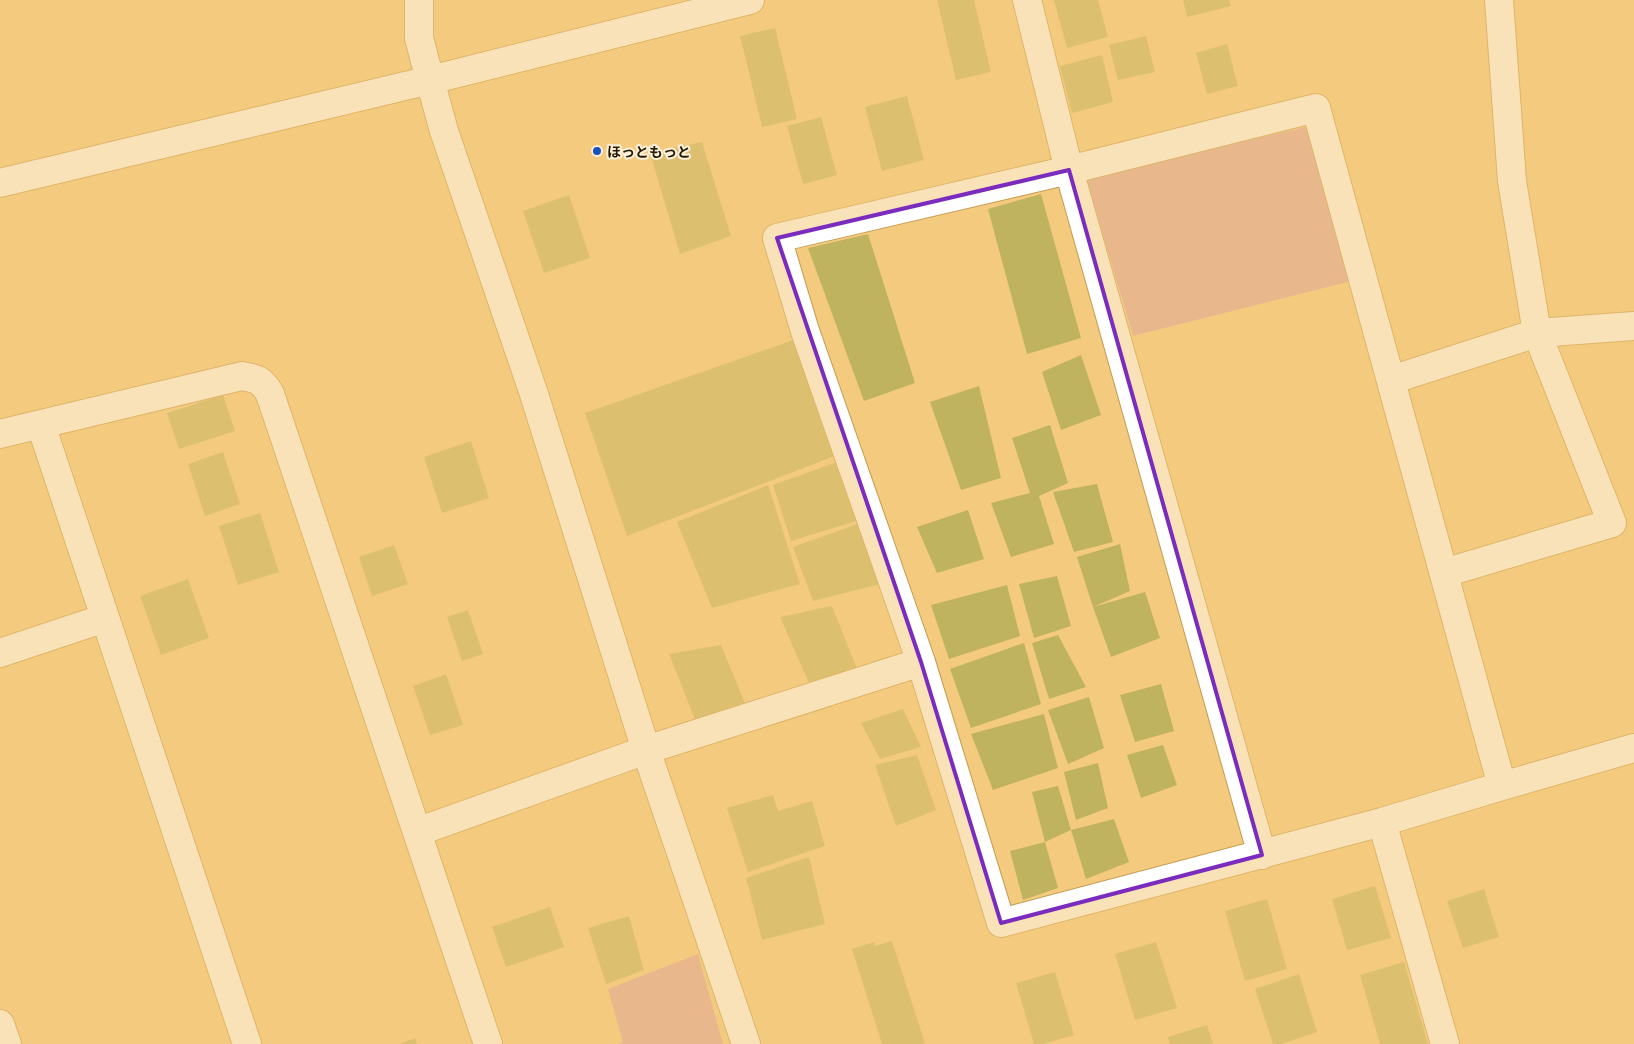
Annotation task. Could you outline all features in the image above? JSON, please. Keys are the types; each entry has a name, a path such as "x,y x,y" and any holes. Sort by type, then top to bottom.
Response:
{"street":[{"path":"419,0 419,38 444,131 533,391 646,750 746,1044"},
{"path":"0,183 430,80 750,0"},
{"path":"1027,0 1069,170 1262,855"},
{"path":"1444,573 1612,523 1537,333 1512,181 1499,0"},
{"path":"1502,786 1316,108 1069,170 777,238 808,340 921,662 1001,923 1382,822 1634,748"},
{"path":"1391,380 1537,333 1634,326"},
{"path":"0,434 242,376 255,378 264,384 270,394 488,1044"},
{"path":"41,425 247,1044"},
{"path":"0,653 105,618"},
{"path":"417,832 646,750 921,662"},
{"path":"1382,822 1445,1044"},
{"path":"0,1024 6,1044"}],"highlighted area":[{"path":"1069,170 1262,855 1001,923 921,662 777,238"}],"shaded area":[{"path":"1315,125 1355,280 1133,336 1086,177"},
{"path":"698,954 723,1044 618,1044 623,1042 608,989"}],"building":[{"path":"937,0 974,0 991,72 956,80"},
{"path":"1054,0 1098,0 1108,37 1067,48"},
{"path":"1183,0 1229,0 1231,6 1187,17"},
{"path":"775,28 797,119 762,127 740,36"},
{"path":"1146,36 1155,72 1118,80 1109,45"},
{"path":"1227,44 1238,86 1207,94 1196,53"},
{"path":"1102,55 1113,102 1072,113 1060,66"},
{"path":"907,96 924,160 882,171 865,107"},
{"path":"821,117 837,175 803,184 787,126"},
{"path":"702,142 731,236 680,254 650,153"},
{"path":"1041,194 1081,338 1027,354 988,209"},
{"path":"569,195 590,258 544,273 523,211"},
{"path":"868,234 915,383 864,401 808,248"},
{"path":"799,338 837,455 627,536 585,413"},
{"path":"1081,355 1101,415 1061,430 1042,372"},
{"path":"979,386 1001,478 961,490 930,402"},
{"path":"223,395 235,431 179,449 167,413"},
{"path":"1050,425 1068,483 1039,496 1054,544 1011,557 991,503 1030,493 1012,438"},
{"path":"471,441 489,498 442,513 424,457"},
{"path":"223,452 240,504 205,516 188,464"},
{"path":"845,459 863,519 791,541 773,485"},
{"path":"1097,484 1113,542 1074,552 1053,492"},
{"path":"768,485 800,584 712,608 677,522"},
{"path":"968,510 984,559 937,573 917,527"},
{"path":"260,513 279,572 238,585 219,526"},
{"path":"866,521 888,582 813,601 793,547"},
{"path":"1120,544 1130,591 1093,607 1077,557"},
{"path":"394,545 408,584 372,596 359,557"},
{"path":"1057,576 1071,626 1034,638 1019,584"},
{"path":"188,579 209,638 161,655 140,596"},
{"path":"1007,585 1020,636 949,659 931,605"},
{"path":"1145,592 1160,638 1111,657 1093,607"},
{"path":"832,606 860,676 812,690 780,617"},
{"path":"468,610 483,654 462,661 447,617"},
{"path":"1058,635 1086,687 1049,699 1032,643"},
{"path":"1024,643 1041,704 971,728 950,669"},
{"path":"721,645 747,708 696,722 669,654"},
{"path":"446,674 463,725 430,735 413,686"},
{"path":"1161,684 1174,731 1135,742 1120,695"},
{"path":"1089,697 1104,748 1068,764 1048,710"},
{"path":"903,709 921,747 880,759 861,723"},
{"path":"1044,714 1058,768 993,790 971,734"},
{"path":"1163,745 1177,785 1141,798 1127,755"},
{"path":"917,755 936,810 896,826 875,765"},
{"path":"1098,763 1108,808 1076,820 1064,772"},
{"path":"1058,786 1071,830 1045,842 1032,792"},
{"path":"773,795 778,811 812,801 825,846 748,872 727,808"},
{"path":"1114,819 1129,862 1086,879 1071,830"},
{"path":"1045,842 1058,888 1023,900 1010,851"},
{"path":"809,857 825,924 762,940 746,878"},
{"path":"1375,886 1391,938 1347,950 1332,899"},
{"path":"1484,889 1499,937 1463,948 1447,901"},
{"path":"1267,899 1287,969 1245,981 1225,911"},
{"path":"550,907 564,947 506,967 492,927"},
{"path":"629,916 644,970 606,984 588,928"},
{"path":"892,941 925,1043 922,1044 882,1044 852,949 874,942 875,946"},
{"path":"1156,942 1177,1008 1135,1020 1115,954"},
{"path":"1404,962 1428,1044 1380,1044 1360,975"},
{"path":"1055,972 1074,1035 1043,1044 1034,1044 1016,983"},
{"path":"1299,974 1317,1032 1281,1044 1273,1044 1255,989"},
{"path":"1207,1025 1213,1044 1170,1044 1168,1037"},
{"path":"415,1038 417,1044 400,1044"}],"place":[{"name":"ほっともっと","path":"597,151"}]}
